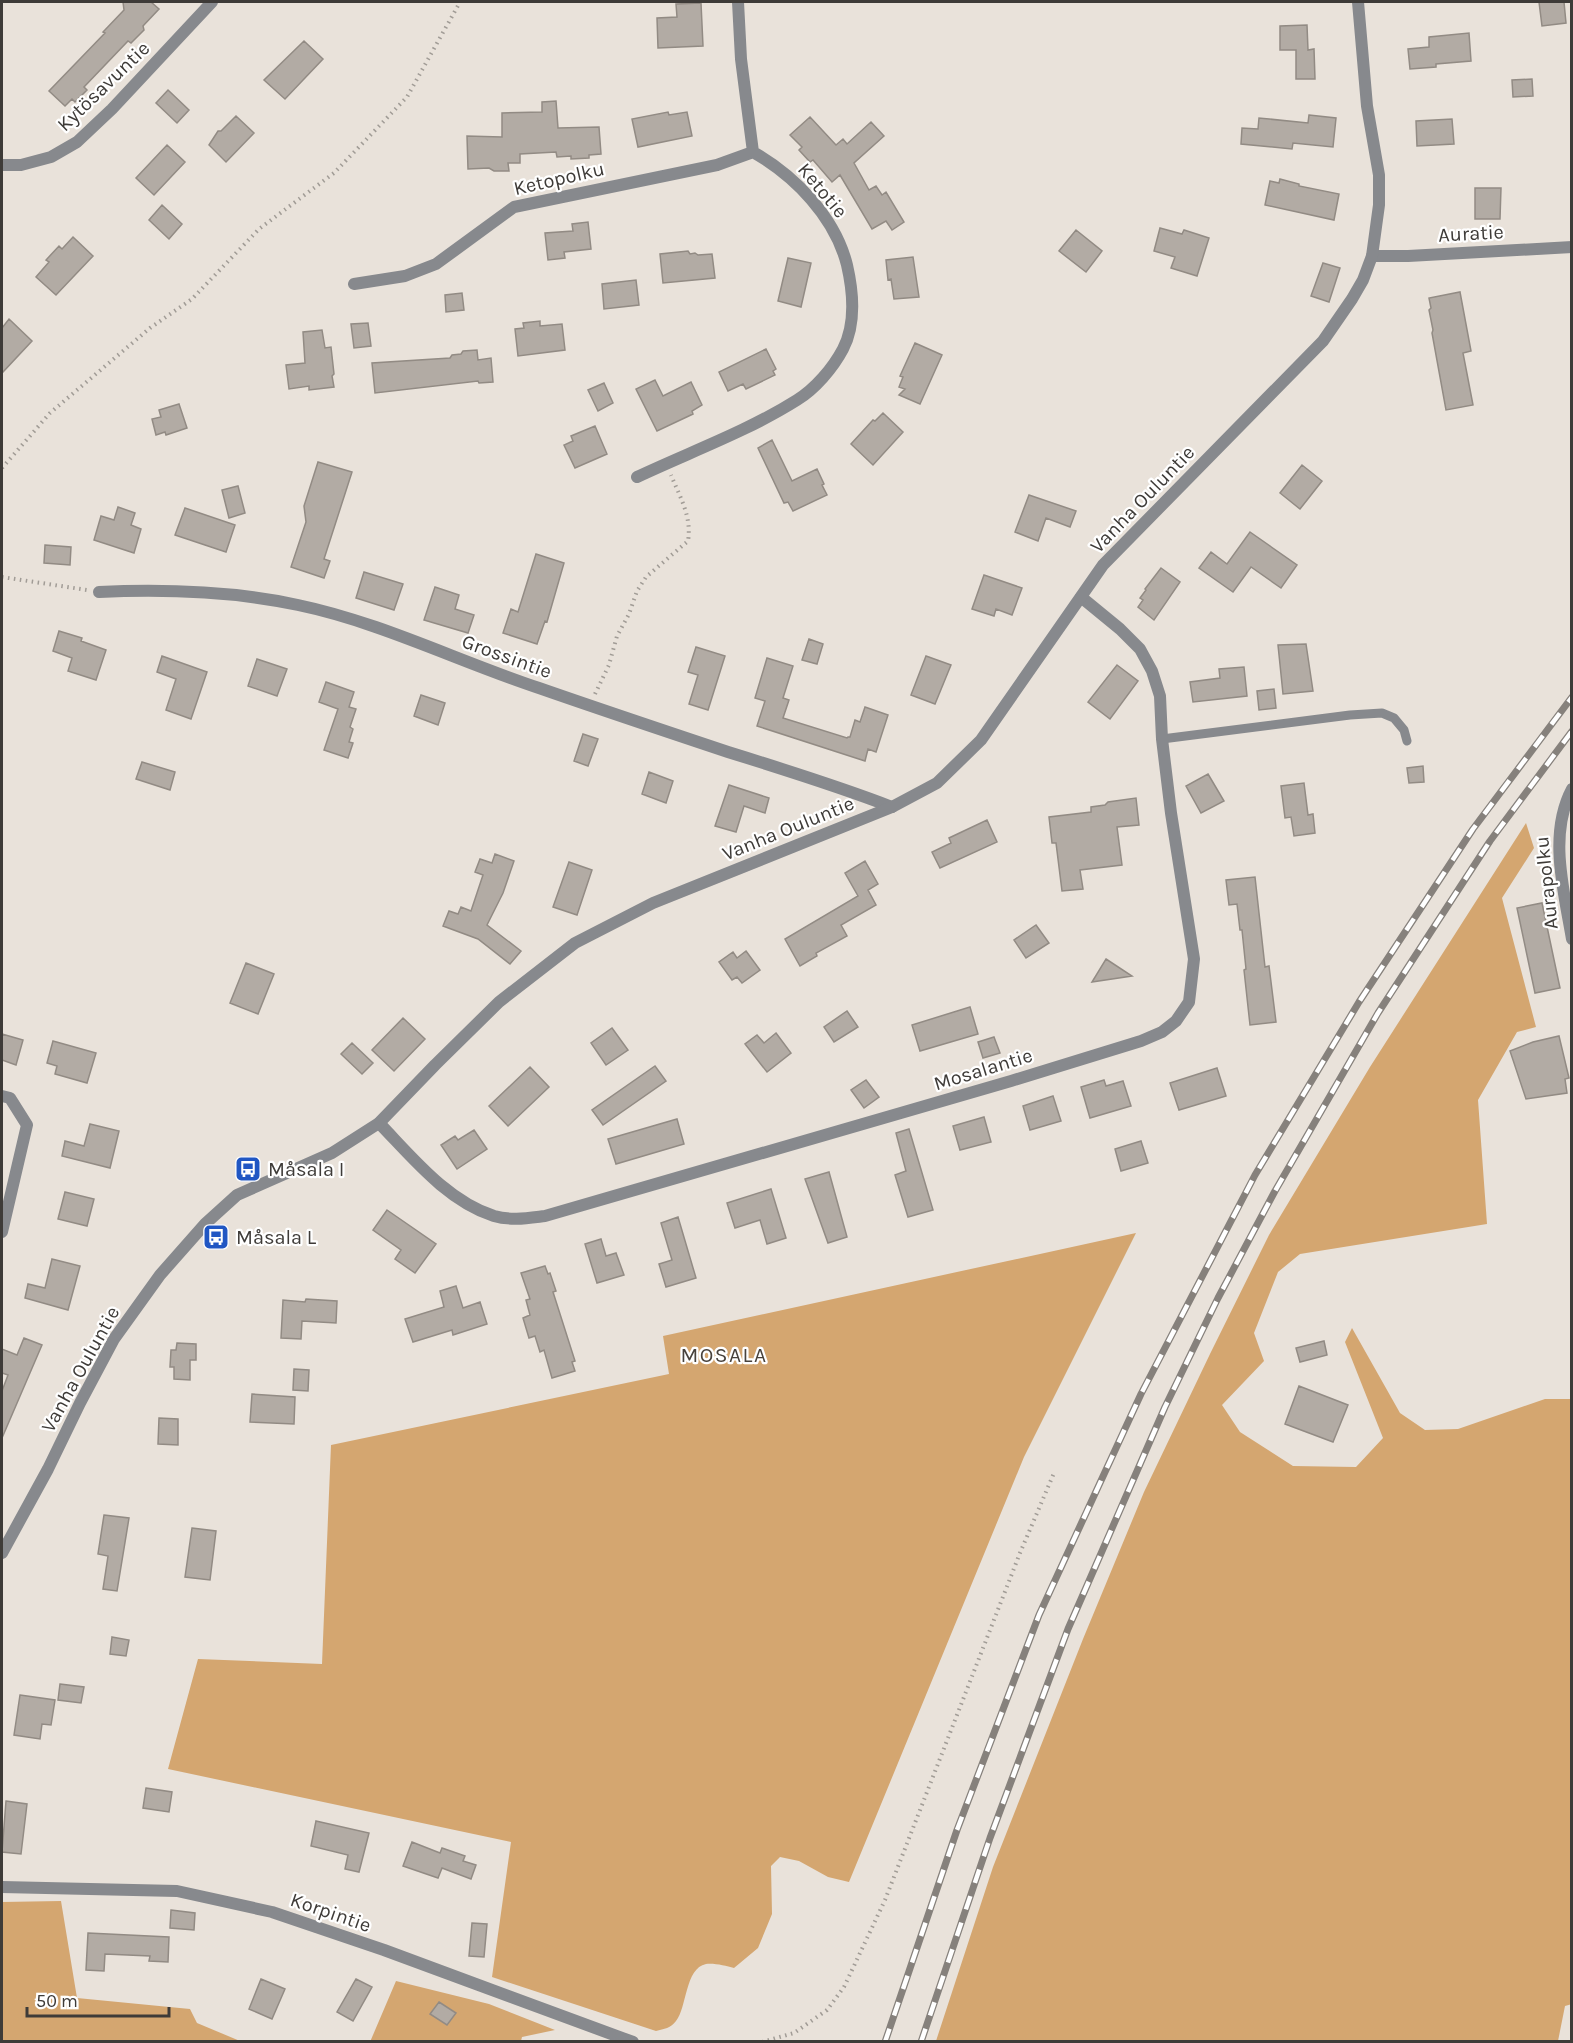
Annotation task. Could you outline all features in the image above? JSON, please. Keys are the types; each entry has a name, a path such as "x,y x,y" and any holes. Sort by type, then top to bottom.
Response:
{"street":[{"name":"Kytösavuntie","path":"2,165 21,165 51,157 77,142 212,2"},
{"path":"738,2 741,59 753,152"},
{"name":"Vanha Ouluntie","path":"3,1545 48,1469 114,1339 160,1275 205,1224 237,1195 332,1153 379,1123 499,1002 575,943 653,903 892,807 937,783 981,741 1103,565 1323,341 1363,280 1372,256 1379,205 1379,175 1367,106 1358,2"},
{"name":"Ketopolku","path":"354,284 405,276 436,264 514,207 717,165 753,152"},
{"name":"Ketotie","path":"637,477 799,399 824,376 843,348 852,318 851,282 842,247 825,216 797,185 773,164 753,152"},
{"name":"Auratie","path":"1372,256 1572,247"},
{"name":"Grossintie","path":"99,592 216,593 301,605 395,635 480,668 589,705 835,785 892,807"},
{"name":"Mosalantie","path":"379,1123 435,1180 480,1209 494,1216 515,1219 545,1216 1011,1081 1141,1041 1162,1032 1176,1021 1189,1002 1194,959 1171,813 1162,739 1161,696 1152,671 1140,649 1081,597"},
{"name":"Aurapolku","path":"1572,789 1561,816 1559,838 1572,939"},
{"path":"2,1096 10,1098 27,1125 2,1232"},
{"name":"Korpintie","path":"2,1887 177,1891 272,1912 384,1950 633,2042"}],"lane":[{"path":"1162,739 1382,713 1394,718 1404,730 1407,741"}],"path":[{"path":"2,468 50,412 150,328 192,299 259,229 333,173 407,97 448,19 460,2"},
{"path":"589,705 609,665 617,636 629,614 637,591 646,577 688,541 690,530 688,515 666,464"},
{"path":"2,577 99,592"},
{"path":"762,2042 794,2033 827,2010 844,1987 885,1900 1020,1553 1054,1473"}],"shaded area":[{"path":"1526,823 1534,848 1502,898 1536,1027 1517,1032 1478,1100 1487,1224 1300,1254 1278,1272 1254,1333 1264,1361 1222,1405 1240,1432 1293,1466 1356,1467 1383,1438 1345,1342 1352,1328 1400,1413 1425,1430 1458,1429 1545,1399 1571,1399 1572,2004 1565,2006 1558,2041 936,2041 993,1867 1083,1639 1144,1492 1210,1354 1269,1235 1370,1067"},
{"path":"1136,1233 1024,1457 849,1882 828,1877 799,1861 780,1857 771,1866 772,1914 758,1948 734,1968 709,1964 699,1967 690,1980 680,2015 670,2027 656,2031 492,1977 511,1842 168,1769 198,1659 322,1664 331,1445 669,1374 663,1336"},
{"path":"61,1901 77,1998 190,2009 197,2023 240,2041 2,2041 2,1902"},
{"path":"396,1981 489,2004 555,2030 522,2037 521,2041 370,2042"}],"building":[{"path":"123,2 151,2 159,9 143,26 144,30 131,43 128,41 84,87 87,90 75,102 72,99 65,106 49,91 105,33 103,32 124,10"},
{"path":"1539,2 1564,2 1566,23 1542,26"},
{"path":"701,3 703,46 658,48 657,18 677,17 676,4"},
{"path":"1307,25 1308,50 1314,49 1315,79 1296,79 1296,50 1280,50 1280,26"},
{"path":"1469,33 1471,61 1410,69 1408,49 1429,47 1429,37"},
{"path":"304,41 323,59 285,99 264,80"},
{"path":"1532,79 1533,96 1513,97 1512,80"},
{"path":"168,90 189,110 177,123 156,103"},
{"path":"556,101 558,128 599,127 601,154 589,155 589,158 571,159 571,156 557,157 556,152 520,154 520,163 508,163 509,171 494,171 489,168 468,169 467,136 502,137 502,113 542,112 542,102"},
{"path":"668,112 669,115 687,112 692,136 638,147 632,119"},
{"path":"1309,115 1336,118 1333,147 1293,143 1292,149 1241,144 1242,128 1258,129 1259,118 1308,123"},
{"path":"236,116 254,133 226,162 209,145 218,131 221,131"},
{"path":"810,117 836,145 843,139 847,144 871,122 884,136 854,163 869,190 876,186 882,195 886,192 904,222 892,230 886,221 872,229 840,175 832,182 813,160 810,162 799,150 802,147 790,135"},
{"path":"1452,119 1454,144 1417,146 1416,121"},
{"path":"167,145 185,162 154,195 136,178"},
{"path":"1280,179 1299,184 1299,186 1339,194 1334,220 1265,205 1270,181 1279,183"},
{"path":"1475,188 1501,188 1500,219 1475,219"},
{"path":"162,205 182,224 169,239 149,220"},
{"path":"588,222 591,249 564,252 565,258 548,260 545,233 573,231 572,224"},
{"path":"1160,228 1182,234 1184,230 1209,238 1197,276 1171,268 1175,257 1154,251"},
{"path":"1076,230 1102,251 1086,272 1059,251"},
{"path":"73,237 93,256 56,295 36,277 49,262 46,260 59,246 62,249"},
{"path":"688,251 690,254 698,255 712,254 715,278 663,283 660,254"},
{"path":"913,257 919,297 894,299 891,279 888,280 886,260"},
{"path":"788,258 811,263 801,307 778,301"},
{"path":"1323,263 1340,268 1329,302 1311,296"},
{"path":"636,280 639,305 604,309 602,284"},
{"path":"1460,292 1471,351 1463,353 1473,405 1446,410 1432,333 1429,298"},
{"path":"462,293 464,310 446,312 445,295"},
{"path":"9,319 32,341 2,373 2,328"},
{"path":"540,321 540,326 562,324 565,350 518,356 515,329 524,328 523,323"},
{"path":"368,323 371,346 354,348 351,324"},
{"path":"322,330 325,348 331,347 334,387 309,390 309,386 289,389 286,365 305,363 303,332"},
{"path":"915,343 942,355 920,404 899,395 905,389 899,387 903,377 900,376"},
{"path":"766,349 776,369 773,371 775,375 746,389 743,384 728,391 719,372"},
{"path":"477,350 478,360 491,358 493,382 479,383 478,381 375,393 372,363 450,358 463,351"},
{"path":"655,380 663,396 691,382 702,405 692,411 693,414 657,431 636,389"},
{"path":"604,383 613,403 598,411 588,390"},
{"path":"179,404 187,428 166,435 165,432 156,435 152,419 161,417 159,410"},
{"path":"883,413 903,432 873,465 851,444 873,420 875,421"},
{"path":"595,426 607,454 575,468 564,445 573,441 571,436"},
{"path":"772,440 792,481 817,469 827,495 793,511 788,502 784,503 758,448"},
{"path":"318,462 352,472 324,559 330,561 324,578 291,567 306,522 304,506"},
{"path":"1302,465 1322,481 1300,509 1280,493"},
{"path":"238,486 245,513 229,518 222,490"},
{"path":"1029,495 1076,511 1070,527 1046,518 1038,541 1015,532"},
{"path":"118,507 135,513 131,525 141,529 134,553 94,540 101,516 114,520"},
{"path":"185,508 235,525 226,552 175,535"},
{"path":"1250,532 1297,565 1281,588 1251,567 1233,592 1199,568 1211,552 1227,564"},
{"path":"45,545 71,547 70,565 44,563"},
{"path":"536,554 564,563 547,622 545,621 537,644 503,633 511,609 518,612"},
{"path":"1161,568 1180,582 1154,620 1138,607 1143,600 1140,598 1145,589"},
{"path":"364,572 403,584 394,610 356,598"},
{"path":"984,575 1022,588 1012,615 996,609 994,616 972,609"},
{"path":"435,587 459,595 455,609 474,615 468,633 424,620"},
{"path":"59,631 82,638 81,641 106,650 96,680 68,671 72,658 53,651"},
{"path":"809,639 823,644 817,664 802,660"},
{"path":"1306,644 1313,691 1283,694 1278,645"},
{"path":"696,647 725,656 708,710 689,704 698,675 688,672"},
{"path":"162,656 207,672 191,719 166,710 176,679 157,672"},
{"path":"926,656 951,665 935,704 911,695"},
{"path":"767,658 793,666 783,698 789,700 783,718 847,738 850,737 855,720 860,722 865,707 888,715 876,752 868,749 865,761 757,726 765,701 755,698"},
{"path":"257,659 287,669 277,696 248,686"},
{"path":"1117,665 1138,681 1110,719 1088,702"},
{"path":"1244,667 1247,696 1193,702 1190,682 1220,678 1219,669"},
{"path":"326,682 354,692 349,707 356,709 350,727 353,729 349,742 353,743 348,758 324,750 338,709 319,702"},
{"path":"1274,689 1276,708 1259,710 1257,691"},
{"path":"421,695 445,703 438,725 414,716"},
{"path":"583,734 598,739 588,766 574,761"},
{"path":"142,762 175,772 170,790 136,779"},
{"path":"1423,766 1424,782 1409,783 1407,768"},
{"path":"649,772 673,781 666,803 642,794"},
{"path":"1208,774 1224,801 1201,813 1186,786"},
{"path":"1304,783 1308,815 1313,814 1315,833 1294,836 1291,817 1285,818 1281,786"},
{"path":"729,785 769,798 765,813 744,806 736,832 715,826"},
{"path":"1136,798 1139,825 1117,827 1122,865 1080,870 1083,889 1062,891 1056,843 1052,843 1049,817 1091,812 1091,807"},
{"path":"987,820 997,842 940,868 932,852 951,843 949,838"},
{"path":"495,854 514,861 503,893 487,925 521,951 510,964 478,939 443,926 449,911 458,914 461,907 471,911 483,875 475,872 480,859 492,863"},
{"path":"865,861 878,884 868,890 876,905 841,925 847,936 816,953 817,956 800,966 785,939 858,896 845,873"},
{"path":"569,862 592,870 577,915 553,907"},
{"path":"1255,877 1265,967 1269,966 1276,1022 1250,1025 1242,930 1240,930 1237,904 1229,905 1226,880"},
{"path":"1542,903 1560,988 1535,993 1517,908"},
{"path":"1036,925 1049,943 1026,958 1014,940"},
{"path":"746,951 760,970 742,983 737,977 732,980 719,962 733,952 737,958"},
{"path":"1106,959 1132,976 1092,982"},
{"path":"246,963 274,974 258,1014 230,1003"},
{"path":"970,1007 978,1034 920,1051 912,1025"},
{"path":"847,1011 858,1027 834,1042 824,1027"},
{"path":"403,1018 425,1039 394,1071 372,1050"},
{"path":"612,1028 628,1050 606,1065 591,1043"},
{"path":"776,1033 791,1053 767,1072 745,1044 757,1035 764,1043"},
{"path":"2,1034 23,1040 16,1065 2,1060"},
{"path":"1559,1036 1569,1078 1565,1079 1567,1093 1526,1099 1510,1051 1533,1042"},
{"path":"994,1037 1000,1053 983,1058 978,1042"},
{"path":"53,1041 96,1053 87,1083 55,1074 57,1066 47,1063"},
{"path":"352,1043 373,1063 362,1074 341,1054"},
{"path":"655,1066 666,1081 603,1125 592,1110"},
{"path":"530,1067 549,1087 508,1126 489,1106"},
{"path":"1217,1068 1226,1096 1179,1110 1170,1083"},
{"path":"866,1080 879,1097 864,1108 851,1090"},
{"path":"1104,1080 1106,1086 1123,1081 1131,1106 1090,1118 1081,1087"},
{"path":"1053,1096 1061,1121 1030,1130 1023,1106"},
{"path":"984,1117 991,1142 960,1150 953,1126"},
{"path":"677,1119 684,1144 616,1164 608,1139"},
{"path":"90,1124 119,1131 110,1168 62,1156 65,1141 84,1146"},
{"path":"909,1129 933,1210 908,1217 895,1175 906,1171 896,1133"},
{"path":"474,1130 487,1149 457,1169 441,1145 455,1136 458,1140"},
{"path":"1141,1141 1148,1163 1121,1171 1115,1149"},
{"path":"829,1172 847,1237 828,1243 805,1179"},
{"path":"771,1189 786,1238 767,1244 760,1220 735,1228 727,1203"},
{"path":"65,1192 94,1199 87,1226 58,1219"},
{"path":"387,1210 436,1244 415,1273 395,1259 401,1250 373,1230"},
{"path":"678,1217 696,1278 666,1287 659,1264 672,1260 661,1223"},
{"path":"601,1239 606,1256 616,1253 624,1275 597,1283 585,1244"},
{"path":"52,1259 80,1266 68,1310 25,1298 28,1284 45,1288"},
{"path":"545,1266 556,1291 553,1292 575,1361 572,1362 575,1371 552,1378 544,1350 540,1352 535,1336 529,1338 523,1318 530,1315 526,1300 530,1299 521,1273"},
{"path":"456,1286 463,1308 480,1302 487,1324 453,1335 452,1330 413,1342 405,1319 444,1307 440,1291"},
{"path":"306,1299 337,1301 336,1323 302,1321 301,1339 281,1338 283,1300 305,1302"},
{"path":"24,1338 42,1345 2,1438 2,1391 8,1375 2,1373 2,1349 17,1355"},
{"path":"1324,1341 1327,1355 1300,1362 1296,1348"},
{"path":"177,1343 196,1344 196,1360 190,1360 190,1380 174,1379 174,1367 170,1367 171,1350 176,1350"},
{"path":"294,1369 309,1370 308,1391 293,1390"},
{"path":"1299,1386 1348,1405 1333,1442 1285,1424"},
{"path":"252,1394 295,1397 294,1424 250,1422"},
{"path":"159,1418 178,1419 178,1445 158,1444"},
{"path":"104,1515 129,1518 117,1591 103,1589 108,1556 98,1554"},
{"path":"192,1528 216,1531 210,1580 185,1577"},
{"path":"112,1637 129,1640 126,1656 110,1654"},
{"path":"60,1684 84,1687 81,1703 58,1700"},
{"path":"20,1695 55,1700 51,1725 42,1724 40,1739 14,1735"},
{"path":"146,1788 172,1792 169,1812 143,1808"},
{"path":"6,1801 27,1804 21,1854 2,1852"},
{"path":"316,1821 369,1833 359,1872 345,1869 348,1855 311,1846"},
{"path":"412,1842 440,1853 442,1848 465,1856 463,1861 476,1865 471,1879 442,1868 438,1878 403,1866"},
{"path":"171,1910 195,1913 194,1930 170,1928"},
{"path":"472,1923 487,1924 484,1957 469,1956"},
{"path":"88,1933 169,1937 168,1962 149,1961 150,1956 105,1954 104,1971 86,1970"},
{"path":"261,1979 285,1989 272,2019 249,2009"},
{"path":"356,1979 372,1987 353,2021 337,2012"},
{"path":"439,2002 456,2013 447,2025 430,2014"}],"railway":[{"path":"885,2042 957,1830 1039,1615 1141,1394 1255,1175 1359,1002 1473,829 1572,697"},
{"path":"921,2042 990,1838 1068,1629 1165,1407 1218,1298 1275,1191 1378,1013 1490,841 1572,731"}],"place":[{"name":"Måsala I","path":"248,1169"},
{"name":"Måsala L","path":"216,1237"}],"district":[{"name":"MOSALA","path":"724,1355"}]}
